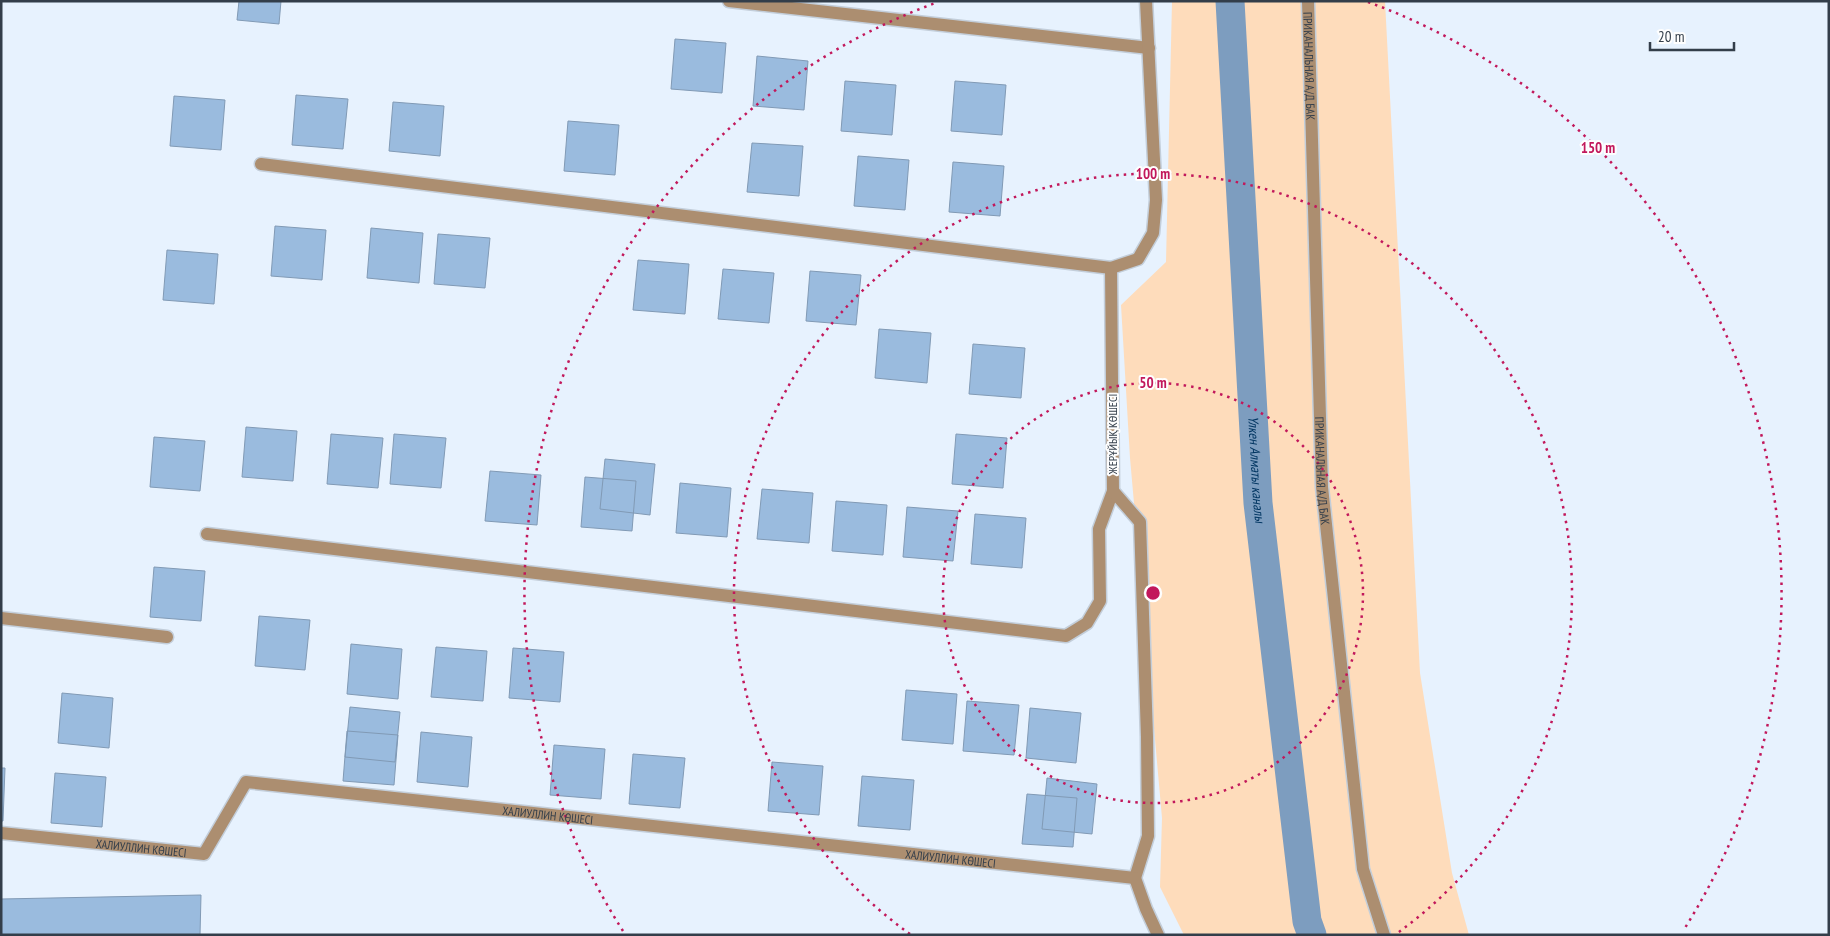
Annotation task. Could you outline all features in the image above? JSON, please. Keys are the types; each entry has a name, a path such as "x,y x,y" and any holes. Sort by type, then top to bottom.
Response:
{"street":[{"path":"729,1 1149,48"},
{"path":"261,164 1111,268 1138,258 1153,233 1156,200 1146,1"},
{"name":"ПРИКАНАЛЬНАЯ А/Д БАК","path":"1308,1 1322,487 1363,870 1384,935"},
{"name":"ЖЕРҰЙЫҚ КӨШЕСІ","path":"1111,268 1113,491 1140,522 1147,737 1148,836 1135,878"},
{"path":"207,534 1066,636 1088,623 1100,601 1099,529 1113,491"},
{"path":"1,618 167,637"},
{"name":"ХАЛИУЛЛИН КӨШЕСІ","path":"1,833 204,854 246,782 1135,878"},
{"path":"1135,878 1158,935"}],"shaded area":[{"path":"1172,1 1385,1 1420,673 1452,873 1469,935 1184,935 1160,887 1162,818 1130,458 1121,305 1166,262"}],"building":[{"path":"239,1 281,1 279,24 237,20"},
{"path":"675,39 726,43 722,93 671,89"},
{"path":"757,56 808,61 804,110 753,106"},
{"path":"845,81 896,85 892,135 841,131"},
{"path":"955,81 1006,85 1002,135 951,131"},
{"path":"296,95 348,99 343,149 292,145"},
{"path":"174,96 225,100 221,150 170,146"},
{"path":"393,102 444,106 440,156 389,151"},
{"path":"568,121 619,125 615,175 564,171"},
{"path":"752,143 803,146 799,196 747,192"},
{"path":"858,156 909,160 905,210 854,206"},
{"path":"953,162 1004,166 1000,216 949,212"},
{"path":"275,226 326,230 322,280 271,276"},
{"path":"371,228 423,233 419,283 367,278"},
{"path":"438,234 490,238 485,288 434,284"},
{"path":"167,250 218,254 214,304 163,300"},
{"path":"638,260 689,264 685,314 633,310"},
{"path":"723,269 774,273 769,323 718,319"},
{"path":"810,271 861,275 856,325 806,321"},
{"path":"879,329 931,333 927,383 875,378"},
{"path":"973,344 1025,348 1021,398 969,394"},
{"path":"246,427 297,431 293,481 242,477"},
{"path":"331,434 383,438 378,488 327,484"},
{"path":"394,434 446,438 441,488 390,484"},
{"path":"956,434 1007,438 1003,488 952,484"},
{"path":"154,437 205,441 200,491 150,487"},
{"path":"605,459 655,464 650,515 600,509"},
{"path":"490,471 541,475 537,525 485,521"},
{"path":"585,477 636,481 632,531 581,527"},
{"path":"680,483 731,488 727,537 676,533"},
{"path":"762,489 813,493 809,543 757,539"},
{"path":"836,501 887,505 883,555 832,551"},
{"path":"907,507 958,511 953,561 903,557"},
{"path":"975,514 1026,518 1022,568 971,564"},
{"path":"154,567 205,571 201,621 150,617"},
{"path":"259,616 310,620 305,670 255,666"},
{"path":"351,644 402,649 398,699 347,694"},
{"path":"436,647 487,651 483,701 431,697"},
{"path":"513,648 564,652 560,702 509,698"},
{"path":"906,690 957,694 953,744 902,740"},
{"path":"62,693 113,698 109,748 58,743"},
{"path":"967,701 1019,705 1014,755 963,751"},
{"path":"350,707 400,712 395,762 345,757"},
{"path":"1030,708 1081,713 1076,763 1026,758"},
{"path":"347,731 398,735 394,785 343,781"},
{"path":"421,732 472,737 468,787 417,782"},
{"path":"554,745 605,749 601,799 550,795"},
{"path":"633,754 685,758 680,808 629,804"},
{"path":"772,762 823,766 819,815 768,811"},
{"path":"1,768 5,768 3,821 1,821"},
{"path":"55,773 106,777 102,827 51,823"},
{"path":"862,776 914,780 910,830 858,826"},
{"path":"1047,778 1097,784 1092,834 1042,829"},
{"path":"1027,794 1077,798 1073,847 1022,844"},
{"path":"201,895 200,935 1,935 1,899"}],"waterway":[{"name":"Үлкен Алматы каналы","path":"1230,1 1258,503 1307,921 1312,935"}]}
